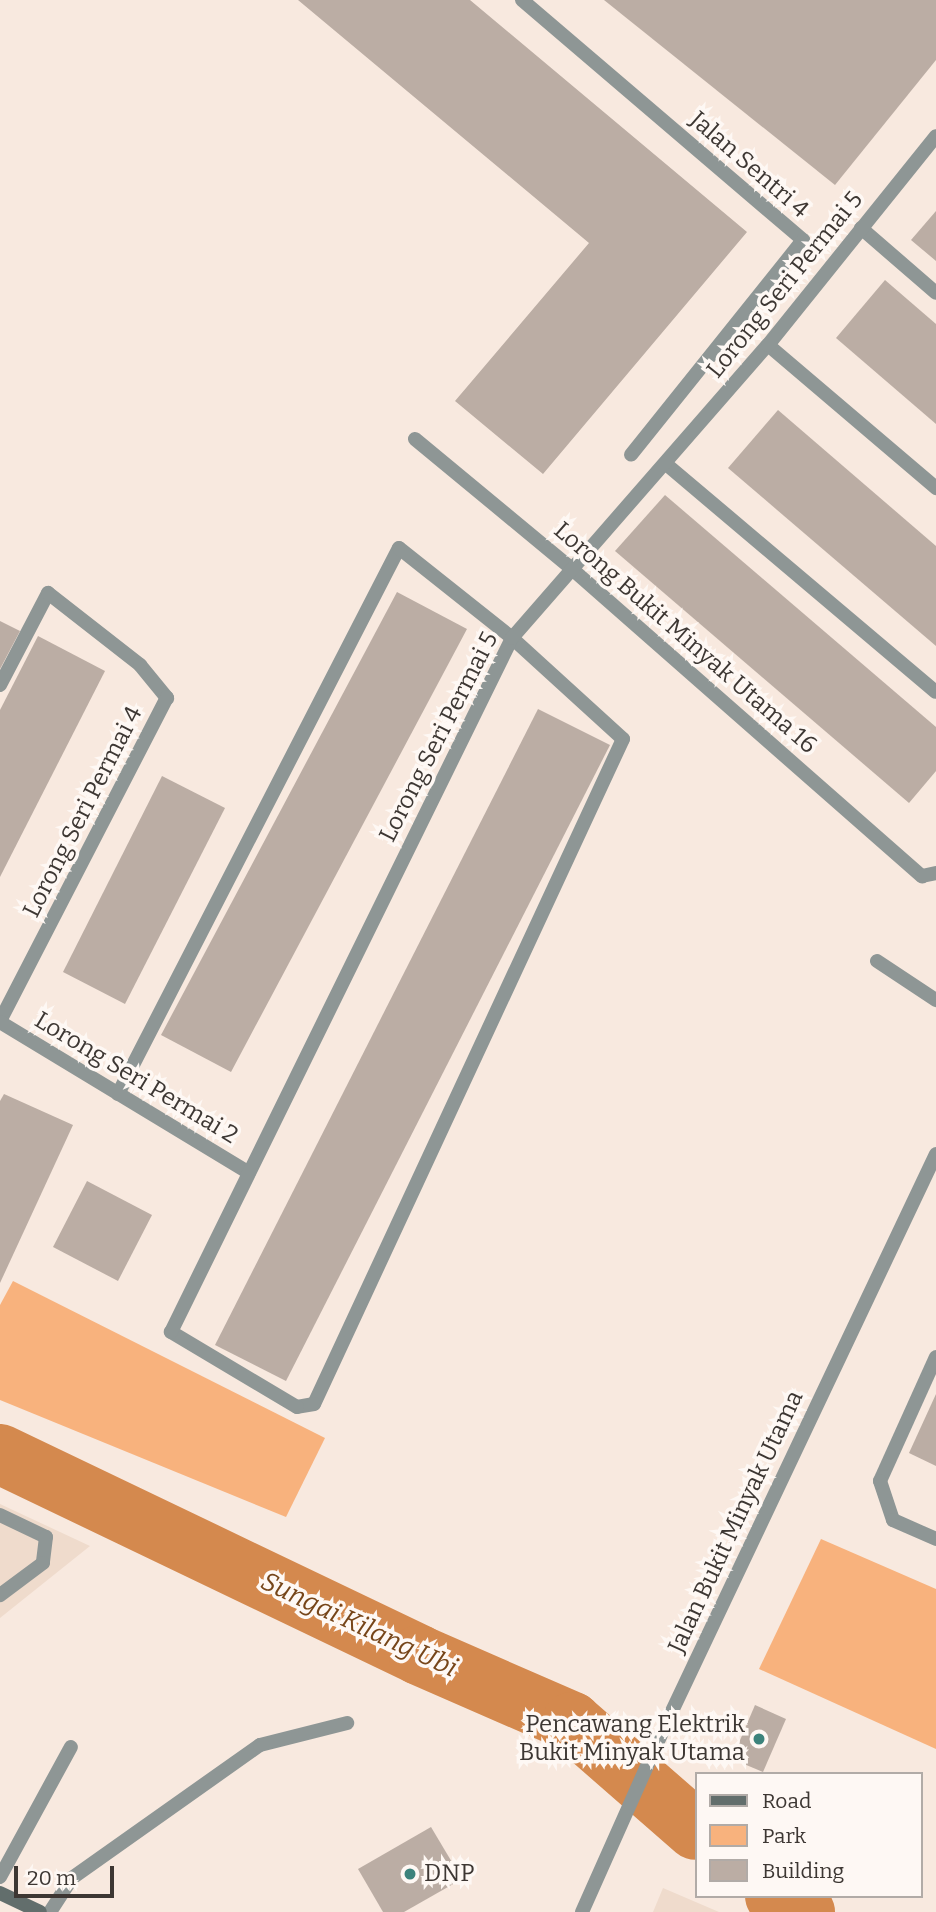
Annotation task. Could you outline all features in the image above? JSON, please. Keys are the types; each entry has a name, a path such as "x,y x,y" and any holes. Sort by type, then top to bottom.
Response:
{"main road":[{"path":"0,1893 40,1912"}],"street":[{"name":"Jalan Sentri 4","path":"522,0 803,240 631,455"},
{"name":"Lorong Seri Permai 5","path":"512,638 623,739 314,1404 297,1407 171,1332 512,638 768,345 936,136"},
{"path":"861,228 936,293"},
{"path":"768,345 936,488"},
{"name":"Lorong Bukit Minyak Utama 16","path":"415,439 572,569 929,874"},
{"path":"666,464 936,692"},
{"path":"118,1094 399,548 512,638"},
{"name":"Lorong Seri Permai 4","path":"0,685 48,593 140,665 167,698 0,1022"},
{"path":"877,961 936,1000"},
{"name":"Lorong Seri Permai 2","path":"0,1022 249,1173"},
{"name":"Jalan Bukit Minyak Utama","path":"582,1912 664,1728 936,1154"},
{"path":"936,1357 880,1481 892,1520 936,1539"},
{"path":"0,1515 46,1537 43,1563 0,1595"},
{"path":"50,1912 72,1878 260,1745 347,1723"},
{"path":"0,1877 71,1747"}],"shaded area":[{"path":"0,1504 90,1546 0,1618"},
{"path":"663,1888 719,1912 653,1912"}],"green space":[{"path":"13,1281 325,1438 286,1517 0,1400 0,1305"},
{"path":"821,1539 936,1589 936,1749 759,1669"}],"building":[{"path":"298,0 470,0 747,232 543,474 455,401 589,243"},
{"path":"604,0 936,0 936,60 835,185"},
{"path":"936,211 936,261 911,240"},
{"path":"885,280 936,324 936,424 836,338"},
{"path":"778,410 936,546 936,646 728,468"},
{"path":"665,495 936,727 936,771 909,803 615,551"},
{"path":"397,592 467,629 231,1072 161,1035"},
{"path":"0,621 20,631 0,669"},
{"path":"38,636 105,671 0,877 0,710"},
{"path":"538,709 610,745 286,1381 215,1345"},
{"path":"162,776 225,808 125,1004 63,972"},
{"path":"4,1094 73,1125 0,1283 0,1101"},
{"path":"87,1181 152,1215 118,1281 53,1247"},
{"path":"936,1394 936,1466 909,1453"},
{"name":"Pencawang Elektrik Bukit Minyak Utama","path":"755,1705 786,1719 763,1772 732,1759"},
{"name":"DNP","path":"431,1827 462,1879 404,1912 383,1912 358,1869"}],"waterway":[{"name":"Sungai Kilang Ubi","path":"0,1454 419,1655 572,1722 694,1828"},
{"name":"Sungai Kilang Ubi","path":"779,1898 805,1912"}],"place":[{"name":"Pencawang Elektrik Bukit Minyak Utama","path":"759,1739"},
{"name":"DNP","path":"410,1874"}]}
